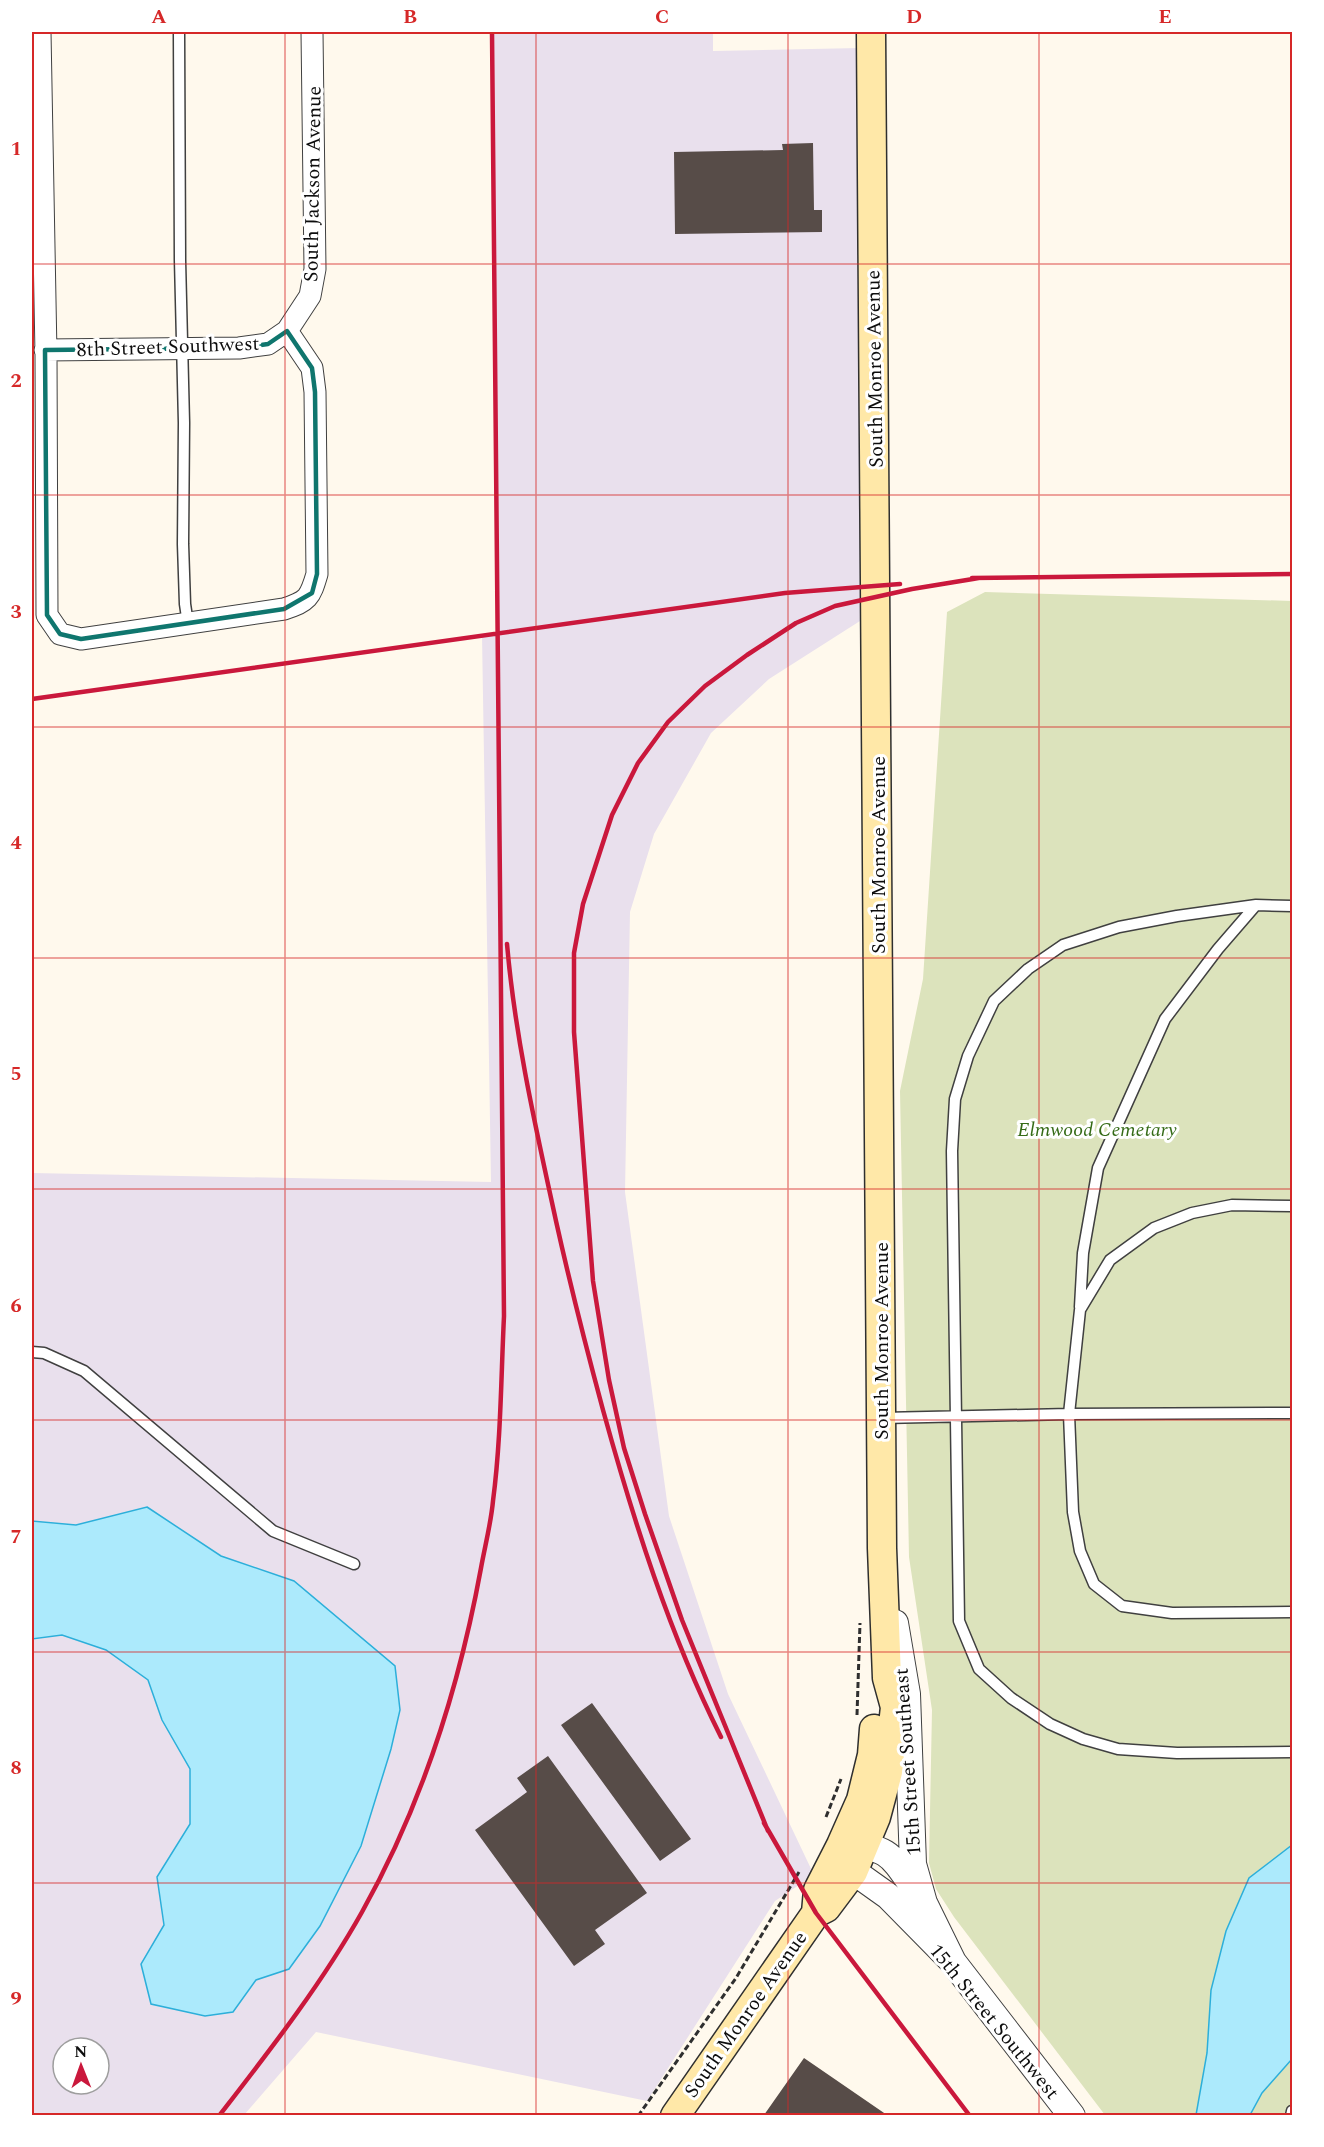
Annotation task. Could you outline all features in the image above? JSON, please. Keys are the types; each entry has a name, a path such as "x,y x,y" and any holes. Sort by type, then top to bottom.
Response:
{"main road":[{"name":"South Monroe Avenue","path":"675,2115 816,1913 826,1908 844,1849 876,1817 888,1772 892,1741 895,1707 887,1678 882,1548 871,32"}],"street":[{"path":"40,32 41,353 46,615 60,634 81,639 284,609 303,602 312,593 317,574 315,392 312,368 287,331"},
{"name":"South Jackson Avenue","path":"287,331 310,296 315,269 312,32"},
{"name":"8th Street Southwest","path":"41,353 239,348 267,344 287,331"},
{"name":"15th Street Southeast","path":"882,1548 907,1694 913,1864 924,1903 953,1962"},
{"name":"15th Street Southeast","path":"844,1849 885,1852 924,1903"},
{"name":"15th Street Southwest","path":"844,1849 953,1962 1072,2115"}],"lane":[{"path":"179,32 178,146 183,544 188,624"},
{"path":"1256,905 1218,949 1166,1019 1098,1168 1083,1252 1080,1310 1069,1413 1073,1512 1080,1551 1094,1584 1122,1606 1172,1613 1293,1612"},
{"path":"1293,906 1256,905 1119,927 1063,945 1028,969 994,1001 968,1056 955,1100 951,1151 959,1620 979,1669 1011,1698 1050,1724 1083,1739 1118,1749 1178,1754 1293,1752"},
{"path":"1080,1310 1110,1260 1154,1228 1192,1213 1232,1205 1293,1206"},
{"path":"32,1352 44,1353 84,1371 273,1531 354,1564"},
{"path":"882,1418 1069,1413 1293,1413"},
{"path":"1291,2115 1293,2111"}],"path":[{"path":"856,1719 860,1621"},
{"path":"843,1772 844,1849"},
{"path":"638,2115 736,1978 801,1869"}],"highlighted area":[{"path":"287,331 312,368 315,392 317,574 312,593 284,609 81,639 60,634 47,615 45,350 239,348 268,344"}],"shaded area":[{"path":"492,32 713,32 713,51 860,48 866,570 860,621 769,679 711,733 654,834 630,912 625,1192 669,1516 728,1694 814,1875 775,1901 647,2101 316,2032 244,2115 32,2116 32,1173 491,1182 482,635 497,633"}],"green space":[{"name":"Elmwood Cemetary","path":"985,592 1292,601 1292,2115 1105,2115 954,1917 936,1889 929,1863 932,1710 909,1557 900,1091 923,979 947,612"}],"water":[{"path":"147,1507 221,1556 294,1581 395,1666 400,1710 391,1749 361,1846 320,1926 289,1969 256,1980 233,2012 205,2016 151,2004 141,1964 164,1925 157,1877 190,1824 190,1769 162,1720 148,1680 106,1650 62,1635 32,1639 32,1521 76,1525"},
{"path":"1292,1845 1292,2059 1262,2093 1250,2115 1196,2115 1207,2053 1211,1990 1226,1931 1249,1878"}],"building":[{"path":"813,143 814,210 822,210 822,232 675,234 674,152 783,150 782,144"},
{"path":"592,1703 691,1839 660,1861 561,1725"},
{"path":"548,1756 647,1893 595,1930 605,1944 574,1966 475,1830 527,1792 517,1778"},
{"path":"804,2058 887,2115 764,2115"}],"railway":[{"path":"219,2116 330,1965 362,1912 403,1830 436,1745 450,1701 472,1613 492,1509 499,1432 504,1316 492,32"},
{"path":"972,578 1292,574"},
{"path":"768,1831 682,1620 624,1448 609,1380 593,1281 574,1032 574,953 583,904 612,815 638,763 668,722 705,686 796,623 835,606 912,589 979,578"},
{"path":"32,699 785,593 900,584"},
{"path":"507,944 515,1014 534,1117 567,1268 603,1410 654,1576 685,1658 721,1737"},
{"path":"764,1823 816,1913 970,2116"}]}
